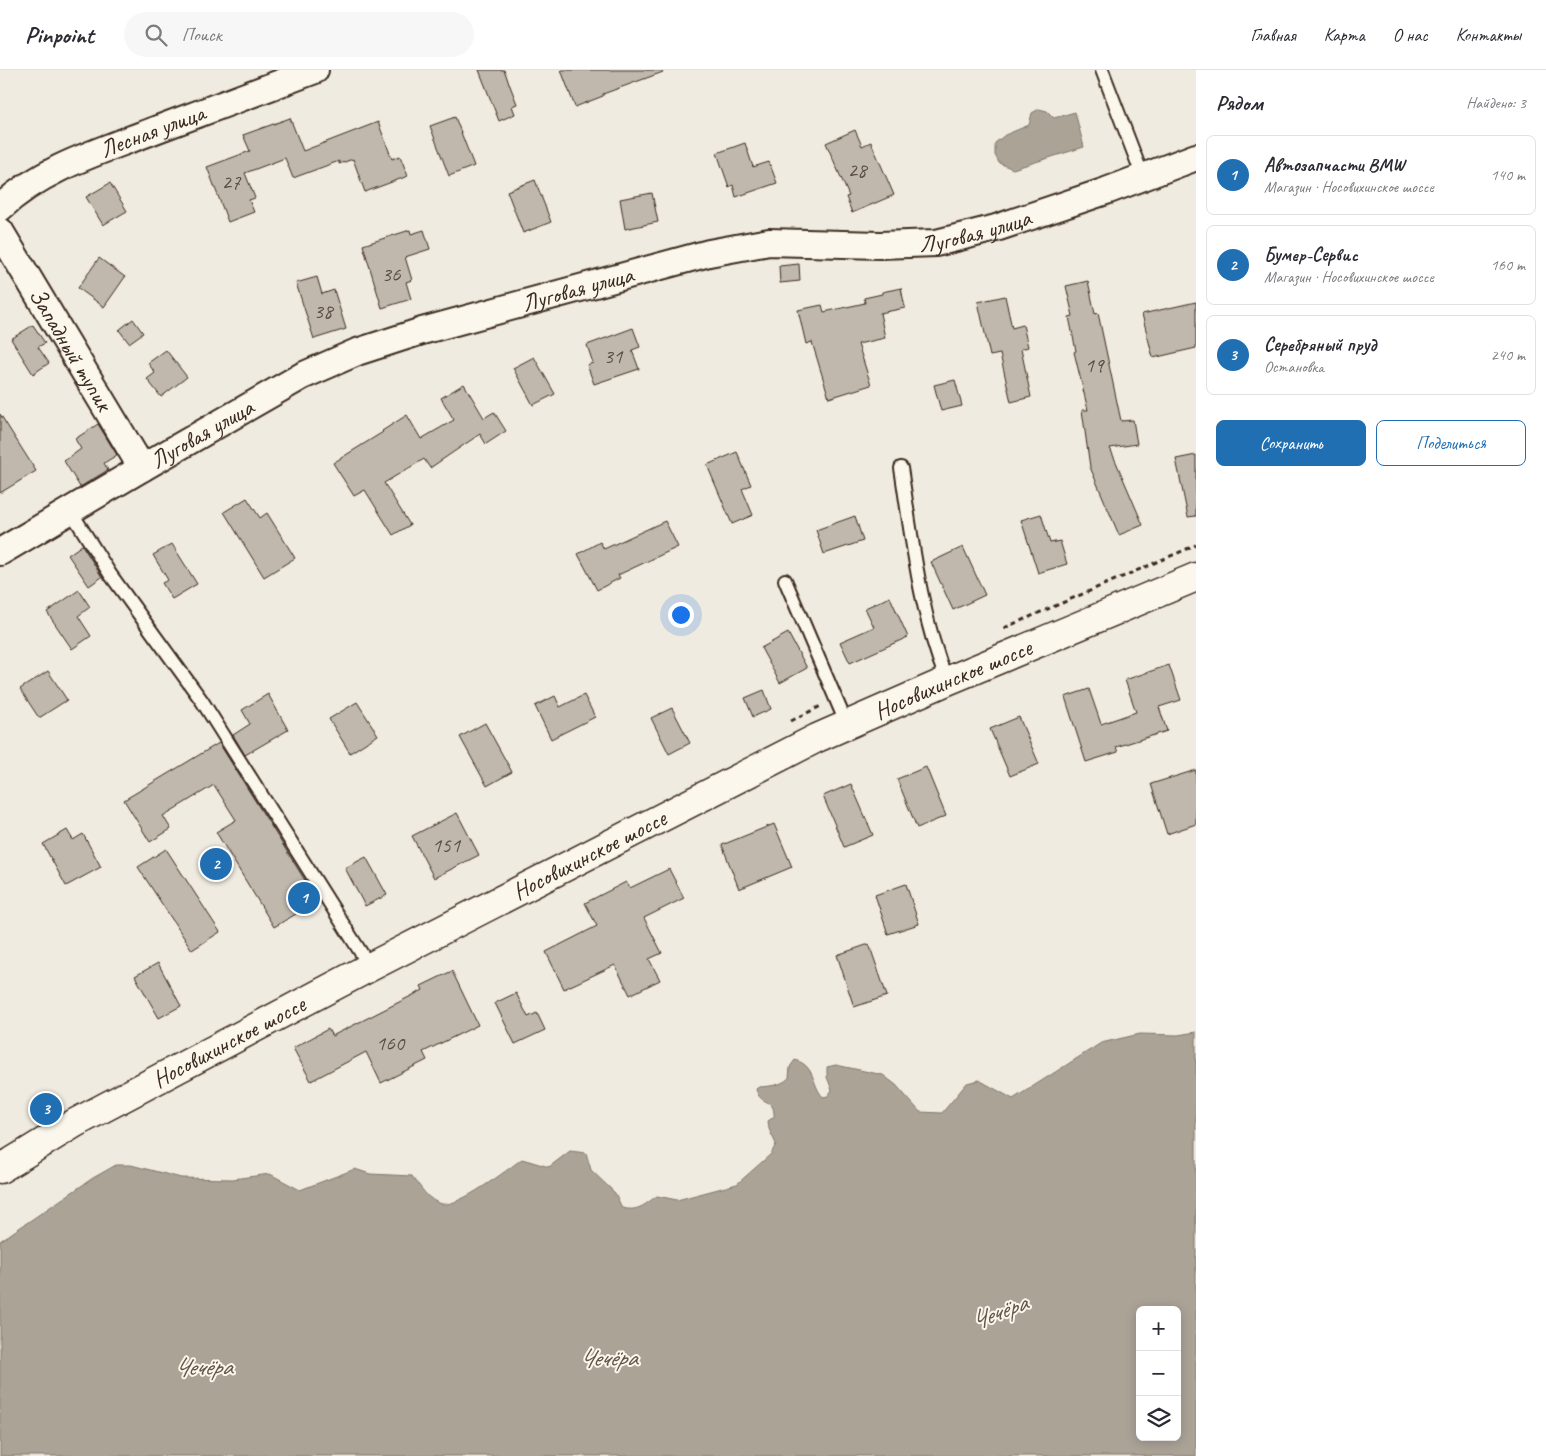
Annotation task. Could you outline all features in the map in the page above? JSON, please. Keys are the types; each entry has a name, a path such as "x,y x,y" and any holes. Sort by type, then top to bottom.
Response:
{"main road":[{"name":"Носовихинское шоссе","path":"0,1169 75,1123 370,968 817,738 947,681 1196,577"}],"street":[{"name":"Лесная улица","path":"0,208 28,185 99,151 315,70"},
{"name":"Луговая улица","path":"0,552 302,376 357,352 422,331 709,252 769,242 880,245 936,243 996,228 1196,157"},
{"name":"Западный тупик","path":"0,231 142,468"}],"lane":[{"path":"1102,70 1143,177"},
{"path":"901,468 918,576 937,656 947,681"},
{"path":"70,510 110,574 202,701 370,968"},
{"path":"784,580 847,725"}],"water":[{"path":"1039,109 1047,111 1054,118 1075,112 1084,147 1013,169 999,163 995,155 995,143 1005,135 1029,125 1032,113"},
{"name":"Чечёра","path":"1196,1032 1196,1456 0,1456 0,1241 93,1178 116,1165 131,1165 181,1178 233,1179 270,1174 300,1190 355,1169 370,1174 412,1176 428,1196 442,1204 460,1200 471,1194 522,1159 549,1167 570,1151 586,1153 591,1170 615,1193 622,1208 632,1209 641,1207 657,1196 677,1200 737,1184 771,1154 776,1144 769,1129 768,1121 774,1117 774,1111 770,1104 758,1095 756,1089 786,1081 789,1078 790,1067 795,1060 807,1066 823,1097 828,1096 832,1090 827,1077 827,1067 836,1065 883,1075 896,1085 920,1112 942,1113 967,1083 979,1080 1013,1099 1101,1043 1140,1034 1178,1035"}],"building":[{"path":"479,70 504,70 517,104 512,106 515,114 499,121"},
{"path":"561,70 663,70 663,72 603,94 603,96 575,107"},
{"path":"455,117 474,166 449,176 430,126"},
{"path":"290,118 303,151 378,122 392,159 400,156 408,176 365,192 353,159 339,164 339,161 293,178 285,158 245,173 255,198 249,200 254,212 228,222 207,167 250,151 243,135"},
{"path":"855,130 862,146 871,142 894,195 852,213 846,197 849,196 826,143"},
{"path":"745,143 753,167 769,162 777,183 736,197 733,185 729,187 717,153"},
{"path":"535,180 551,222 523,233 507,191"},
{"path":"110,183 127,211 103,225 86,197"},
{"path":"652,193 658,222 625,229 620,199"},
{"path":"410,230 411,234 424,230 430,249 405,257 412,280 406,282 411,299 382,308 363,245"},
{"path":"99,258 125,277 104,307 78,288"},
{"path":"799,264 800,281 780,283 779,266"},
{"path":"317,277 322,294 334,290 346,329 314,339 296,283"},
{"path":"1088,281 1095,314 1098,313 1121,421 1133,420 1137,444 1110,448 1143,525 1119,535 1090,467 1082,410 1088,410 1074,352 1076,351 1069,317 1073,316 1066,286"},
{"path":"901,288 905,308 880,313 885,338 858,344 871,385 829,398 812,342 806,344 798,310 822,305 824,312 865,303 864,298"},
{"path":"1005,296 1012,328 1023,325 1028,347 1021,349 1031,397 1011,402 1000,354 990,356 978,302"},
{"path":"1196,302 1196,348 1153,358 1142,314"},
{"path":"133,319 143,333 129,343 119,330"},
{"path":"33,325 45,343 38,347 49,363 33,374 11,339"},
{"path":"633,328 640,347 632,350 639,369 594,384 587,365 593,363 587,345"},
{"path":"166,350 187,377 161,397 147,379 155,373 148,363"},
{"path":"534,357 555,394 533,405 513,368"},
{"path":"955,380 962,406 941,411 934,385"},
{"path":"464,384 484,418 494,412 506,431 486,444 480,434 430,468 424,459 384,483 410,525 393,535 365,490 354,496 333,463 407,415 421,439 454,420 441,398"},
{"path":"0,414 36,471 0,493"},
{"path":"98,424 117,455 104,463 108,470 80,487 64,461 81,449 75,439"},
{"path":"737,452 751,485 742,489 753,515 732,524 707,465"},
{"path":"1196,455 1196,516 1188,517 1176,459"},
{"path":"247,498 260,518 267,513 295,558 264,577 224,512"},
{"path":"1041,514 1050,543 1060,541 1067,564 1038,573 1021,520"},
{"path":"855,516 863,541 824,554 816,530"},
{"path":"665,521 678,547 618,575 620,578 597,590 578,554 600,542 604,549"},
{"path":"172,544 197,584 172,599 162,583 168,580 153,555"},
{"path":"82,545 102,577 89,586 68,555"},
{"path":"963,547 985,595 953,610 931,562"},
{"path":"79,590 90,607 78,616 91,636 72,649 47,612"},
{"path":"890,597 908,637 850,663 840,642 874,627 865,608"},
{"path":"788,633 807,668 780,683 761,648"},
{"path":"1169,665 1181,700 1159,707 1167,731 1116,747 1118,752 1086,762 1065,697 1089,689 1101,724 1136,712 1125,680"},
{"path":"48,671 67,700 39,718 20,689"},
{"path":"764,690 771,709 753,717 745,698"},
{"path":"268,694 288,730 245,755 233,735 250,724 242,710"},
{"path":"584,695 595,717 551,739 535,706 555,696 560,707"},
{"path":"357,702 378,735 350,753 329,719"},
{"path":"672,708 690,743 669,754 651,718"},
{"path":"1019,717 1039,764 1010,776 990,729"},
{"path":"485,723 512,772 487,786 460,737"},
{"path":"219,743 318,901 274,927 216,832 236,820 214,785 163,816 171,829 150,842 124,800"},
{"path":"926,767 946,816 917,828 897,779"},
{"path":"1196,770 1196,824 1167,834 1151,784"},
{"path":"851,784 873,835 844,847 823,796"},
{"path":"457,813 479,855 434,878 412,836"},
{"path":"774,824 792,867 739,889 722,845"},
{"path":"67,830 73,840 83,834 101,867 66,886 43,844"},
{"path":"166,849 220,932 192,950 138,867"},
{"path":"366,857 387,895 365,906 345,868"},
{"path":"669,869 684,898 644,918 662,953 649,959 660,980 630,995 615,965 564,989 546,952 597,926 585,903 626,882 630,888"},
{"path":"906,884 919,924 888,934 875,895"},
{"path":"869,944 887,996 854,1007 837,955"},
{"path":"158,963 181,1006 159,1018 135,976"},
{"path":"452,971 478,1025 423,1052 427,1060 381,1083 366,1052 311,1081 293,1048 328,1029 332,1036 423,990 421,986"},
{"path":"516,993 528,1017 537,1013 545,1030 515,1044 495,1003"}],"place":[{"name":"Бумер-Сервис","path":"216,864"},
{"name":"Автозапчасти BMW","path":"304,898"},
{"name":"Серебряный пруд","path":"46,1109"}]}
